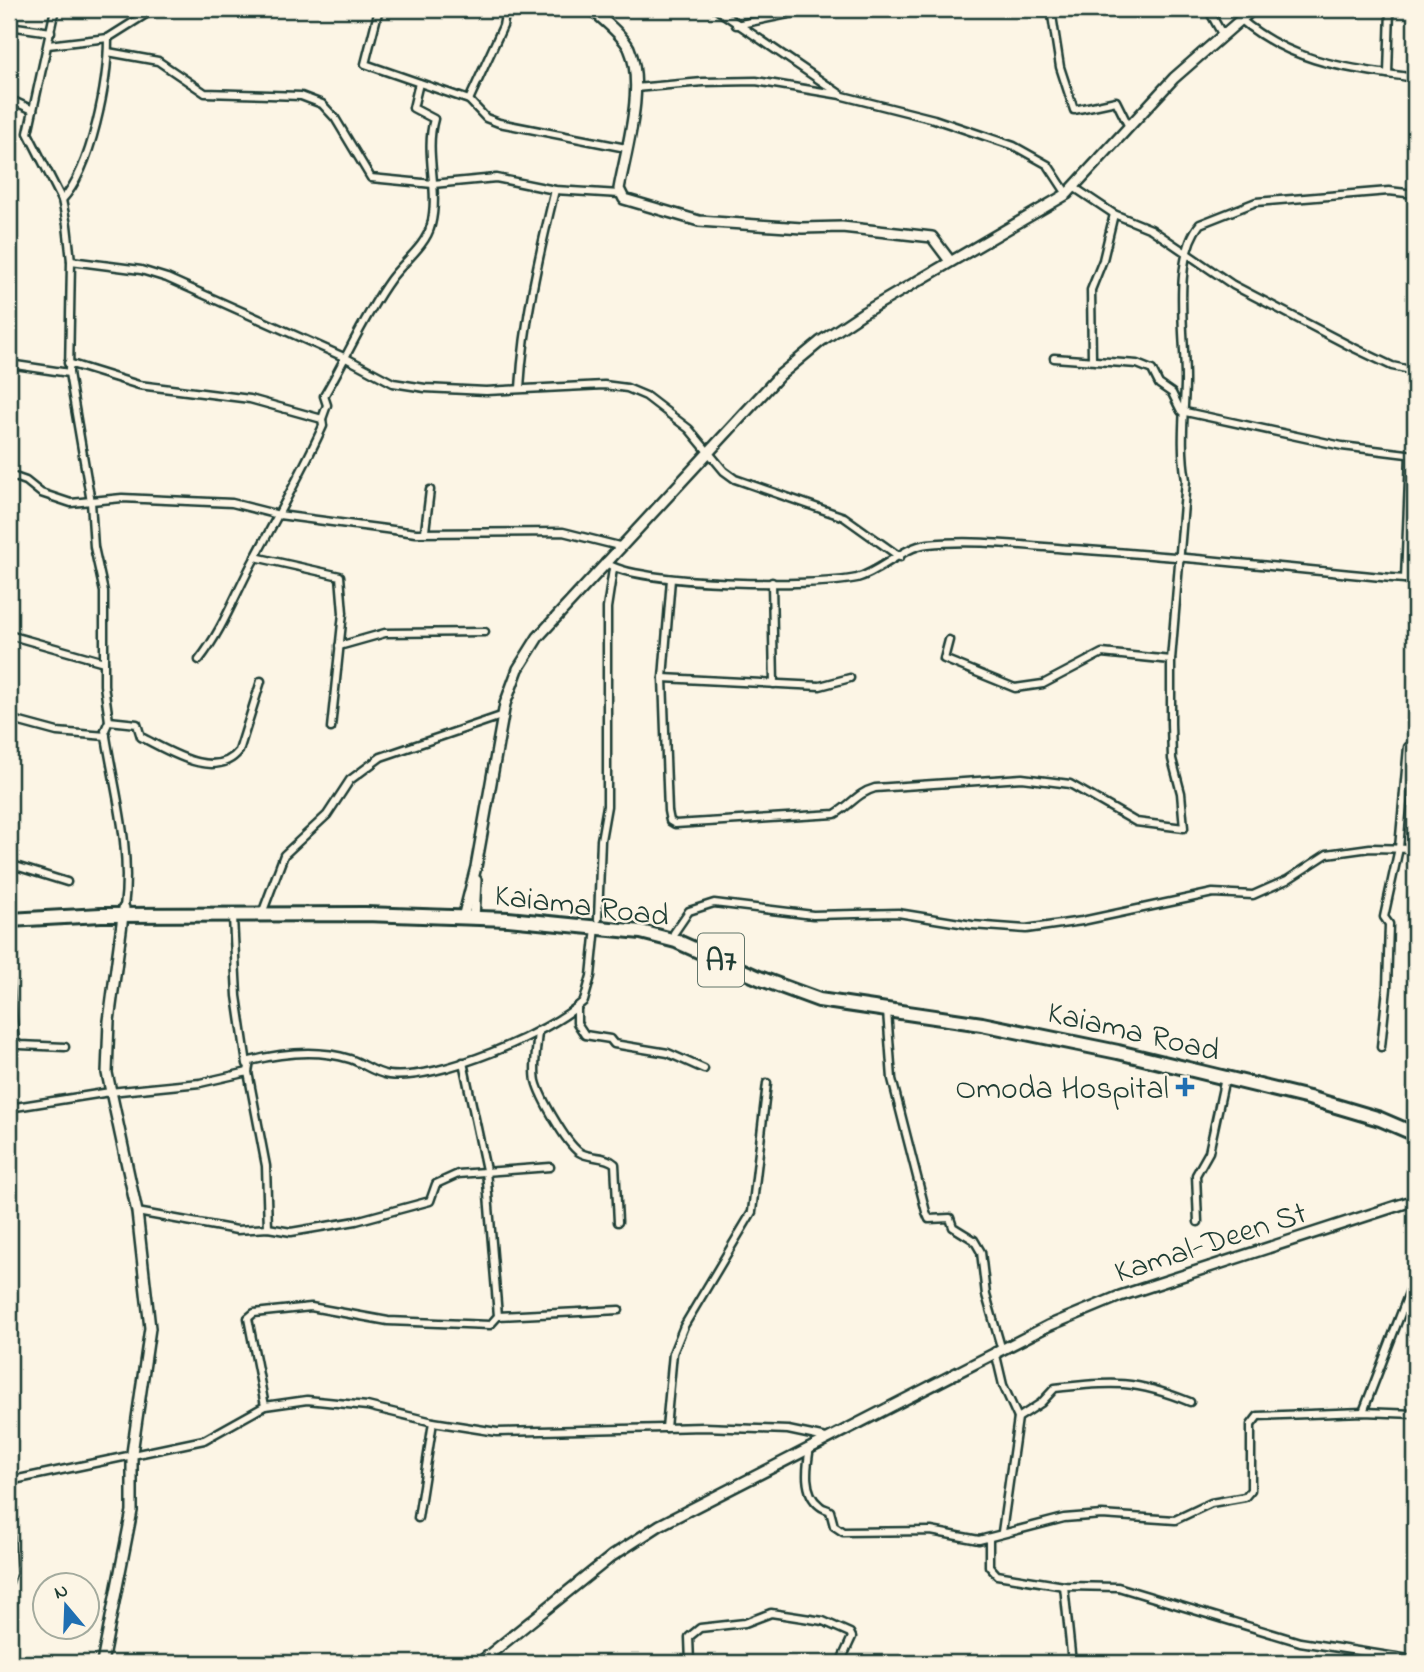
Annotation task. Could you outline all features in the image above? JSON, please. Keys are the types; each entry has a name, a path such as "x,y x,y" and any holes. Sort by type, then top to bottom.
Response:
{"highway":[{"name":"Kaiama Road","path":"9,912 263,911 332,907 597,923 674,933 811,991 990,1018 1119,1045 1323,1095 1415,1126"},
{"name":"Kaiama Road","path":"9,920 124,911 233,917 469,915"},
{"name":"Kaiama Road","path":"597,923 658,935 806,997 1016,1030 1343,1108 1415,1134"}],"street":[{"path":"55,9 29,137 62,200 71,261 68,363 92,502 94,547 104,592 104,662 109,721 106,736 125,836 127,884 109,1021 110,1091 137,1212 150,1328 132,1453 132,1511 102,1663"},
{"path":"48,45 108,38 154,9"},
{"path":"379,9 365,64 469,100 486,118 499,123 626,148"},
{"path":"469,100 503,26 506,9"},
{"path":"590,9 628,47 635,88 620,194 624,199 699,221 842,228 932,237 950,261"},
{"path":"716,9 843,96"},
{"path":"736,25 793,13 796,9"},
{"path":"1051,9 1060,67 1074,110 1116,101 1129,127"},
{"path":"1208,9 1223,34"},
{"path":"469,915 504,715 518,670 538,637 609,566 620,547 780,375 821,341 950,261 1071,191 1174,78 1253,9"},
{"path":"1388,74 1390,9"},
{"path":"1240,19 1261,36 1308,60 1415,78"},
{"path":"9,26 51,32"},
{"path":"62,200 72,189 88,148 104,86 108,38"},
{"path":"108,52 158,61 205,93 301,96 322,104 335,118 366,175 375,179 433,184 496,178 555,190 620,194"},
{"path":"635,88 755,81 843,96 934,119 1014,146 1048,165 1071,191 1114,214 1152,229 1233,285 1350,346 1392,366 1415,372"},
{"path":"199,660 220,633 323,426 322,419 327,405 324,397 389,281 427,236 432,222 433,184 429,147 434,119 413,108 419,83"},
{"path":"9,99 33,110"},
{"path":"520,388 523,346 536,268 555,190"},
{"path":"1181,411 1185,386 1183,287 1187,255 1194,231 1200,224 1242,205 1274,200 1300,200 1376,191 1415,194"},
{"path":"1092,359 1091,290 1114,214"},
{"path":"71,261 141,270 167,278 346,358 393,383 437,389 604,385 626,388 646,397 690,429 724,471 735,479 844,517 900,557"},
{"path":"671,579 663,678 668,811 670,821 675,824 835,814 859,792 875,788 1022,778 1070,784 1136,822 1184,828 1181,793 1172,759 1171,660 1181,555 1185,480 1181,453 1184,421 1172,393 1159,384 1152,370 1137,364 1054,358"},
{"path":"68,363 115,375 129,382 250,399 322,419"},
{"path":"9,364 69,373"},
{"path":"1181,411 1342,446 1413,455 1405,579"},
{"path":"9,475 61,500 92,502 122,498 219,503 279,515 416,533 563,532 620,547"},
{"path":"425,531 430,491"},
{"path":"609,566 671,579 772,582 854,578 871,573 918,547 945,544 1181,555 1415,580"},
{"path":"255,558 299,569 339,574 343,613 331,728"},
{"path":"9,1108 110,1091 200,1083 247,1068 259,1059 313,1052 351,1059 380,1073 403,1076 426,1073 527,1039 577,1007 587,993 597,923 601,840 607,806 609,566"},
{"path":"772,582 774,684"},
{"path":"339,646 385,633 485,632"},
{"path":"9,635 104,662"},
{"path":"949,640 944,659 1015,688 1043,684 1102,653 1171,660"},
{"path":"663,678 820,686 850,678"},
{"path":"109,721 138,724 141,737 187,759 220,762 239,751 261,681"},
{"path":"263,911 284,855 327,815 349,780 381,757 504,715"},
{"path":"9,719 57,732 106,736"},
{"path":"1381,1047 1388,988 1388,924 1384,917 1399,848 1408,747 1415,748"},
{"path":"674,933 689,911 714,903 813,915 898,913 971,925 1026,929 1082,921 1213,893 1253,895 1287,880 1327,854 1415,849"},
{"path":"9,864 67,882"},
{"path":"233,917 239,1009 247,1068 266,1166 268,1228"},
{"path":"9,980 15,1042 65,1047"},
{"path":"577,1007 577,1023 584,1035 610,1039 614,1044 629,1049 668,1053 704,1069"},
{"path":"887,1011 892,1079 926,1212 929,1219 950,1218 953,1227 974,1240 981,1252 1003,1385 1018,1418 1002,1532"},
{"path":"538,1031 536,1076 539,1087 568,1141 580,1154 610,1160 615,1164 618,1222"},
{"path":"463,1062 486,1170 498,1316"},
{"path":"1198,1222 1196,1175 1209,1152 1225,1078"},
{"path":"666,1428 673,1353 684,1326 752,1212 767,1083"},
{"path":"137,1212 237,1230 268,1228 291,1232 356,1221 430,1200 439,1182 458,1174 550,1167"},
{"name":"Kamal-Deen St","path":"479,1663 611,1556 709,1497 1023,1336 1132,1292 1415,1200"},
{"path":"1363,1412 1415,1277"},
{"path":"265,1406 248,1318 254,1313 312,1307 388,1321 490,1325 498,1316 619,1310"},
{"path":"1018,1418 1041,1403 1055,1388 1096,1383 1126,1382 1154,1387 1190,1402"},
{"path":"9,1481 204,1440 265,1406 307,1400 367,1406 433,1422 497,1432 666,1428 788,1430 826,1438"},
{"path":"810,1447 806,1475 810,1489 820,1506 830,1511 834,1526 843,1532 931,1531 989,1539 1002,1532 1044,1521 1102,1515 1175,1520 1211,1503 1245,1497 1251,1490 1253,1419 1296,1413 1415,1414"},
{"path":"418,1518 433,1422"},
{"path":"9,1509 12,1573 9,1582"},
{"path":"989,1539 989,1566 997,1575 1064,1586 1118,1587 1300,1642 1415,1660"},
{"path":"1064,1586 1072,1663"},
{"path":"690,1663 689,1637 700,1628 745,1623 771,1613 823,1621 850,1633 852,1637 841,1663"}],"place":[{"name":"Omoda Hospital","path":"1185,1087"}]}
